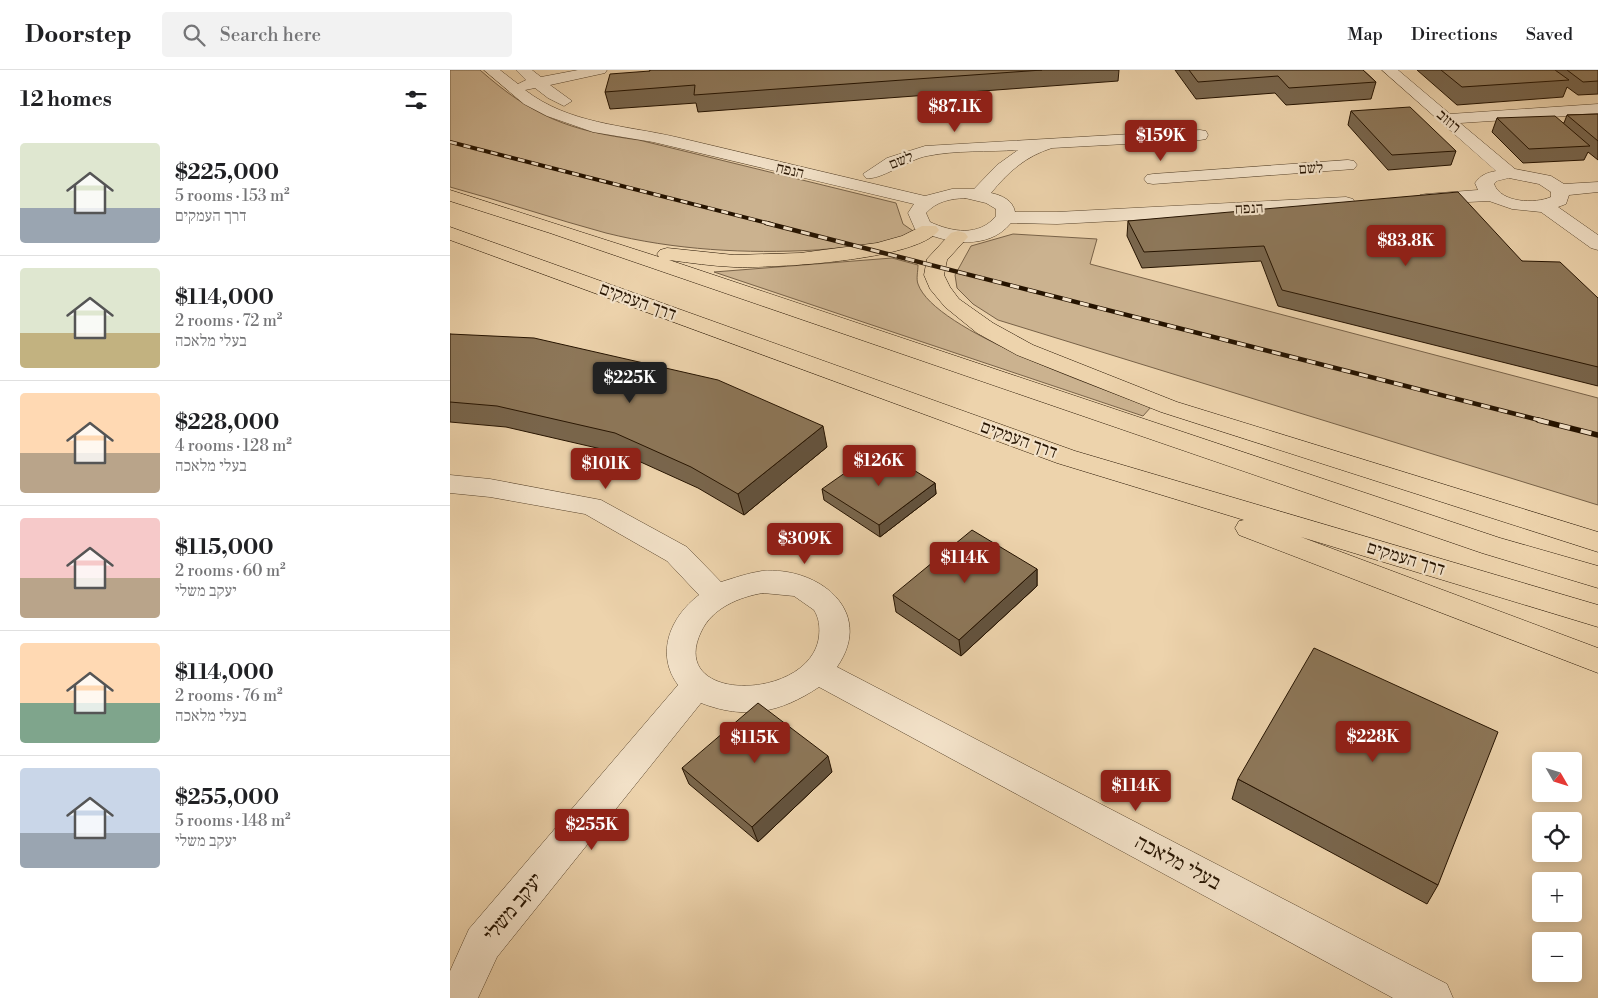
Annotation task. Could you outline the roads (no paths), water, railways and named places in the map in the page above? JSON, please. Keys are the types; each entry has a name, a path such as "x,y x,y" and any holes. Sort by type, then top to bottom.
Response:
{"highway":[{"path":"450,194 1492,546 1598,577"},
{"path":"557,229 622,246 678,256 741,262 780,261 880,249 900,244 929,230"},
{"name":"דרך העמקים","path":"450,233 1066,457 1598,616"},
{"path":"958,237 937,259 934,275 940,289 952,304 984,328 1025,350 1169,407 1598,542"},
{"path":"1066,457 1401,588 1598,662"},
{"path":"1492,546 1598,567"}],"street":[{"name":"הנפח","path":"523,70 541,77 553,95 576,108 653,137 927,202"},
{"name":"רוזוב","path":"1389,70 1509,173"},
{"path":"497,75 522,85 541,77 593,71"},
{"name":"הנפח","path":"497,75 530,101 572,120 624,134 653,137"},
{"path":"1446,119 1598,109"},
{"name":"לשם","path":"1153,180 1200,134"},
{"name":"לשם","path":"980,194 1017,155 1051,143"},
{"name":"לשם","path":"872,174 893,162 924,151 1051,143 1176,157 1348,165"},
{"path":"1560,190 1560,200 1546,206 1523,206 1491,195 1485,190 1485,180 1490,176 1509,173 1545,180 1560,190 1598,188"},
{"path":"951,194 980,194 1002,203 1007,210 1008,217 1004,223 986,234 958,237 929,230 922,225 917,213 927,202 951,194"},
{"path":"1412,200 1491,195"},
{"name":"הנפח","path":"1008,217 1057,218 1363,202"},
{"path":"1546,206 1598,244"},
{"path":"450,484 490,488 592,506 677,554 717,596"},
{"path":"763,582 786,582 806,588 822,600 832,615 835,633 830,652 816,671 795,687 770,697 742,701 716,697 696,686 683,670 679,650 685,630 698,612 717,596 739,586 763,582"},
{"name":"בעלי מלאכה","path":"816,671 1433,998"},
{"name":"יעקב משלי","path":"458,998 483,943 696,686"}],"railway":[{"path":"450,142 771,224"},
{"path":"766,223 1543,421"},
{"path":"1538,420 1598,435"}]}
